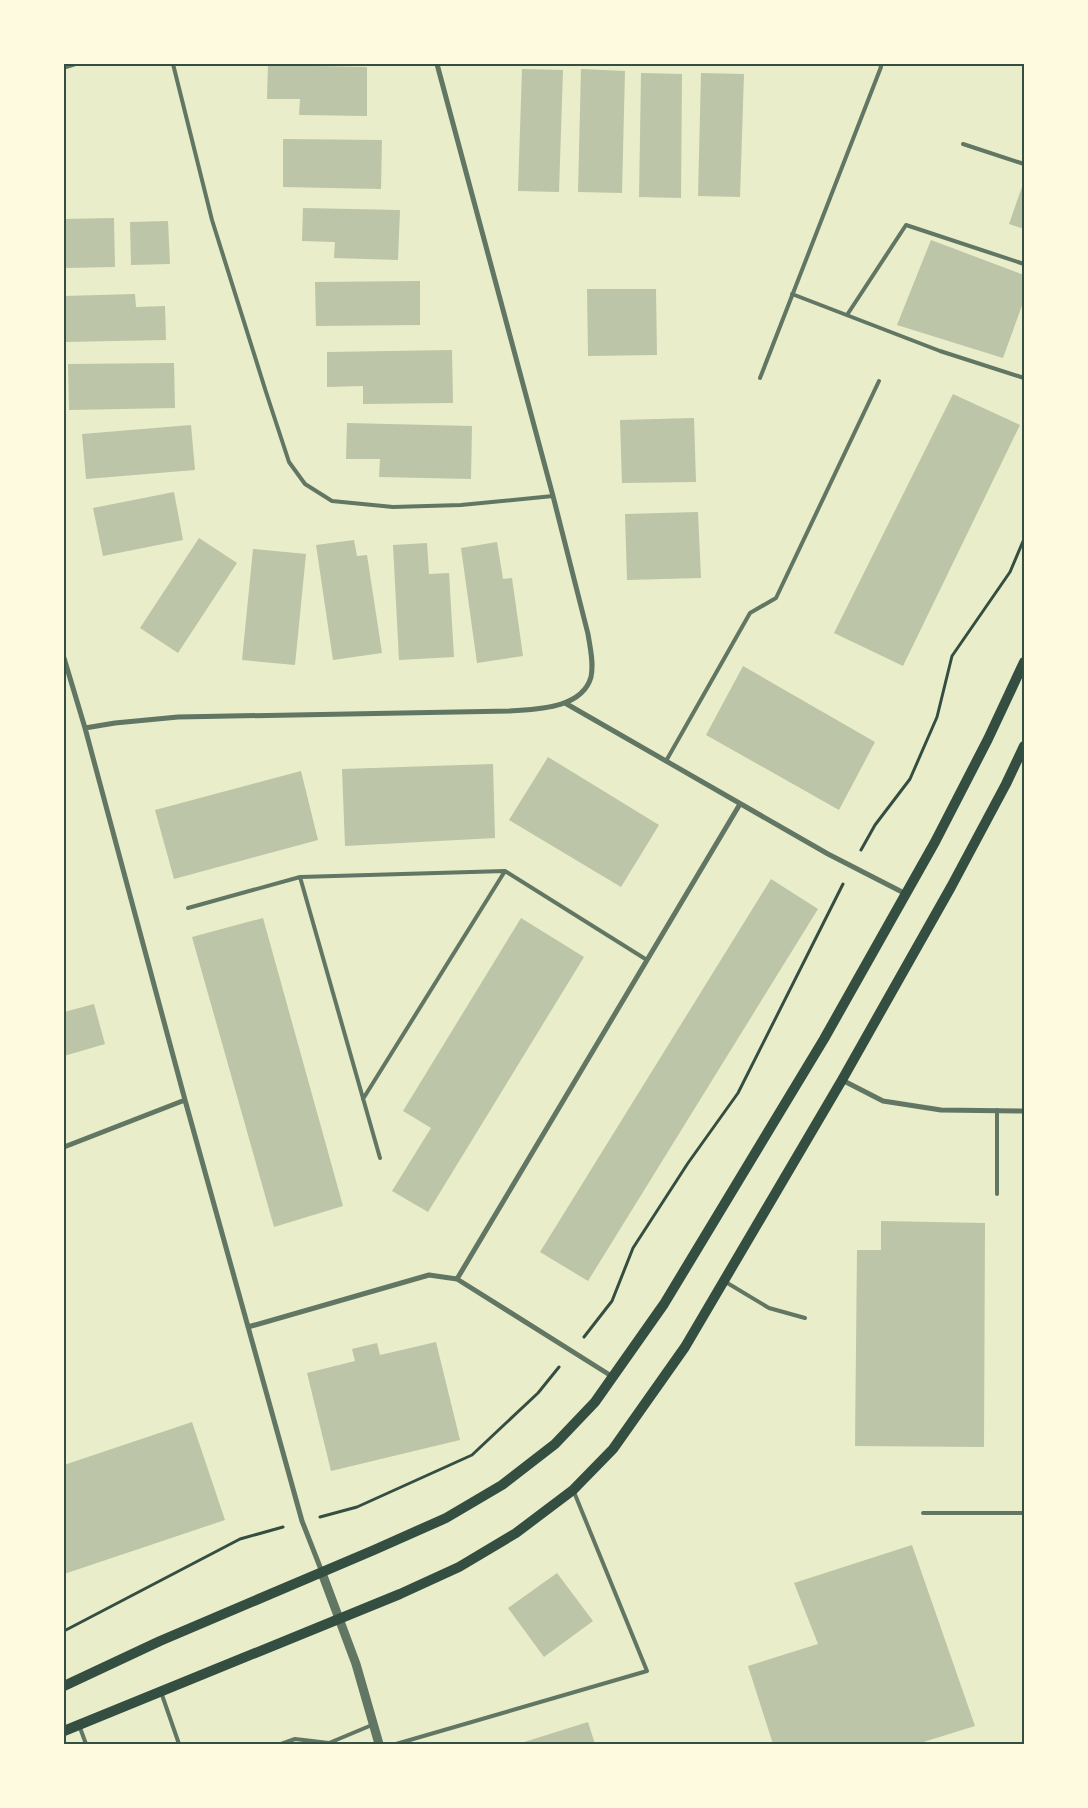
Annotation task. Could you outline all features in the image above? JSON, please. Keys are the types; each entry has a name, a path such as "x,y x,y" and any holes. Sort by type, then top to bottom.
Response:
{"main road":[{"path":"64,1686 160,1640 446,1518 502,1485 555,1444 595,1402 664,1304 824,1039 935,842 1024,662"},
{"path":"64,1731 400,1594 459,1566 516,1533 573,1490 613,1449 685,1347 724,1282 842,1080 951,886 1006,784 1024,746"}],"street":[{"path":"64,67 74,64"},
{"path":"85,728 178,717 548,709 565,703 582,691 591,677 592,655 553,496 437,64"},
{"path":"64,658 85,728 185,1100 302,1521 360,1675 379,1744"},
{"path":"565,703 828,854 906,894"},
{"path":"457,1279 740,804"},
{"path":"842,1080 883,1101 940,1110 1024,1111"},
{"path":"64,1147 185,1100"},
{"path":"248,1327 429,1275 457,1279 613,1377"}],"lane":[{"path":"172,64 212,220 263,383 289,462 305,484 332,501 393,507 461,505 553,496"},
{"path":"760,378 881,67 880,64"},
{"path":"963,144 1024,164"},
{"path":"847,315 906,225 1024,264"},
{"path":"792,294 940,351 1024,378"},
{"path":"666,761 750,613 776,598 879,381"},
{"path":"188,908 300,877 505,871 647,960"},
{"path":"363,1099 505,871"},
{"path":"300,877 380,1158"},
{"path":"997,1110 997,1194"},
{"path":"724,1282 769,1308 805,1318"},
{"path":"396,1744 647,1671 573,1490"},
{"path":"923,1513 1024,1513"},
{"path":"161,1692 179,1744"},
{"path":"281,1744 295,1739 329,1743 374,1724"},
{"path":"78,1725 86,1744"}],"path":[{"path":"861,850 875,824 910,779 937,717 952,656 1010,572 1024,539"},
{"path":"592,1326 612,1300 633,1248 688,1163 738,1093 842,886"},
{"path":"339,1512 358,1507 472,1455 538,1393 560,1366"},
{"path":"64,1631 240,1539 268,1531"}],"building":[{"path":"268,65 367,67 367,116 299,115 300,99 267,99"},
{"path":"522,69 563,70 559,192 518,191"},
{"path":"581,69 625,71 622,193 578,192"},
{"path":"641,73 682,74 681,198 639,197"},
{"path":"701,73 744,74 740,197 698,196"},
{"path":"283,139 382,140 381,189 283,187"},
{"path":"1024,181 1024,229 1009,224"},
{"path":"303,208 400,210 398,260 334,258 335,242 302,241"},
{"path":"114,218 115,267 64,268 64,219"},
{"path":"168,221 170,264 131,265 130,222"},
{"path":"931,240 1024,275 1024,300 1003,358 897,325"},
{"path":"420,281 420,325 316,326 315,282"},
{"path":"587,289 656,289 657,355 588,356"},
{"path":"135,294 136,307 165,306 166,340 64,342 64,296"},
{"path":"452,350 453,403 363,404 363,386 327,387 327,352"},
{"path":"174,363 175,408 69,410 68,364"},
{"path":"953,394 1020,425 903,666 834,633"},
{"path":"694,418 696,482 622,483 620,420"},
{"path":"347,423 472,426 471,479 379,477 380,459 346,459"},
{"path":"191,425 195,470 86,479 82,434"},
{"path":"174,492 183,540 103,556 93,508"},
{"path":"698,512 701,578 627,580 625,514"},
{"path":"199,538 237,563 178,653 140,628"},
{"path":"354,540 357,556 367,555 382,653 333,660 316,545"},
{"path":"497,542 503,579 512,578 523,656 477,663 461,548"},
{"path":"427,543 429,574 449,573 454,657 399,660 393,545"},
{"path":"253,549 306,554 295,665 242,660"},
{"path":"743,666 875,742 839,810 706,735"},
{"path":"548,757 659,825 621,887 509,820"},
{"path":"493,764 495,838 345,846 342,769"},
{"path":"301,771 318,840 174,879 155,810"},
{"path":"771,879 818,909 588,1281 540,1252"},
{"path":"263,918 343,1206 274,1227 192,937"},
{"path":"521,918 584,957 428,1212 392,1191 431,1128 403,1111"},
{"path":"94,1004 105,1044 64,1056 64,1012"},
{"path":"881,1221 985,1223 984,1447 855,1446 857,1250 881,1250"},
{"path":"436,1342 460,1440 331,1471 307,1373 355,1361 352,1349 377,1343 380,1355"},
{"path":"192,1422 225,1520 64,1574 64,1465"},
{"path":"912,1545 975,1726 917,1744 773,1744 748,1666 818,1644 794,1583"},
{"path":"557,1573 593,1621 544,1657 508,1608"},
{"path":"588,1722 595,1744 518,1744"}]}
